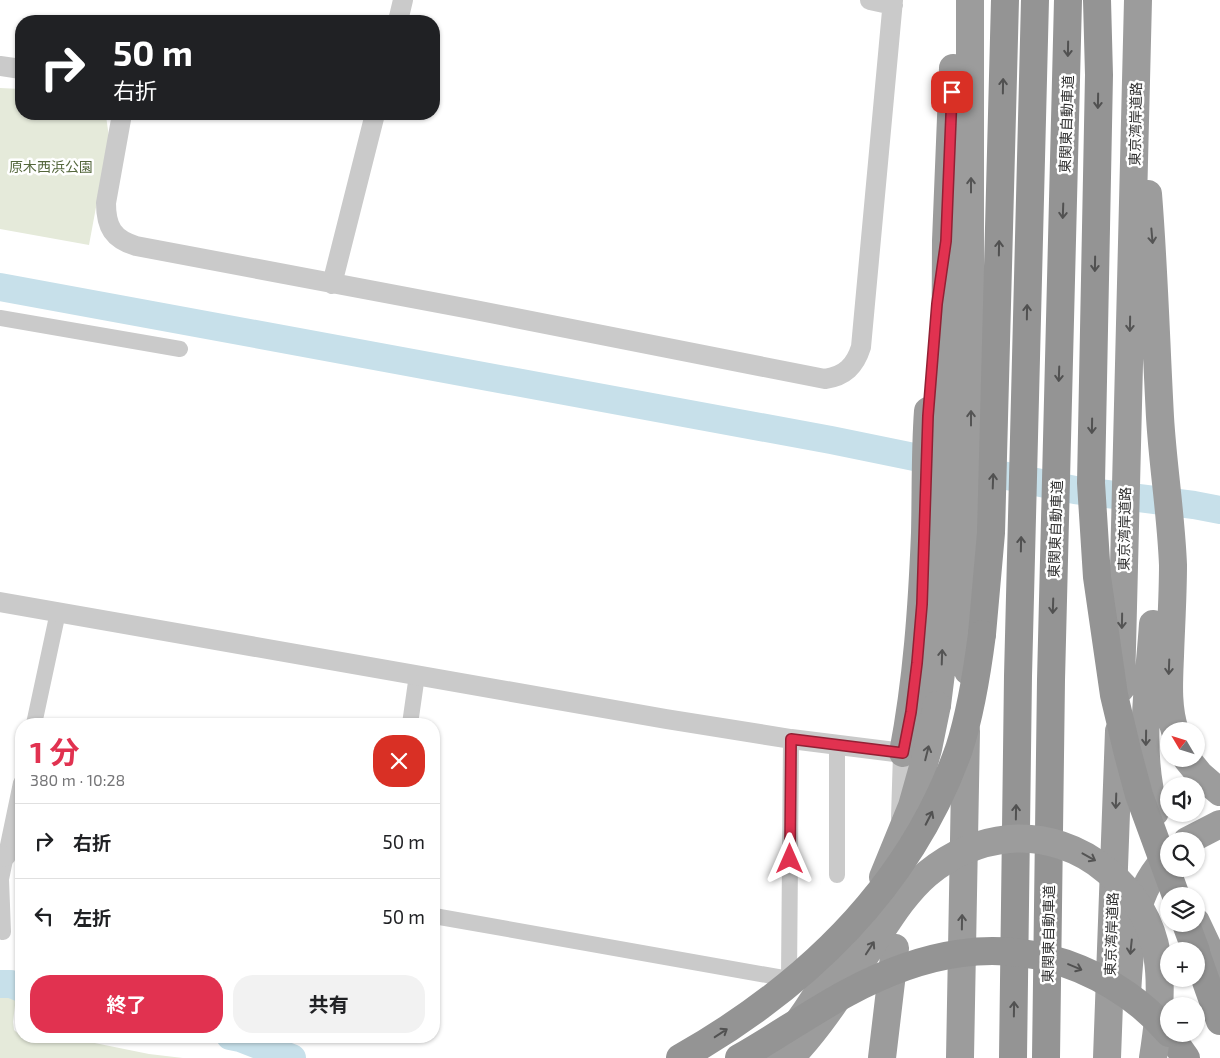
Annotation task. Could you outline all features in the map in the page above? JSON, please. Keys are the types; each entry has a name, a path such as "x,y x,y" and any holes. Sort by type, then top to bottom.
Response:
{"highway":[{"path":"957,0 946,241 937,304 929,397 947,536 960,1058"},
{"path":"769,1058 786,1038 819,990 881,882 912,806 928,749 942,665 970,0"},
{"path":"680,1058 755,1011 793,980 852,926 885,885 920,835 942,791 959,748 970,707 978,664 991,533 1005,0"},
{"path":"1013,1058 1018,676 1035,0"},
{"name":"東関東自動車道","path":"1046,1058 1050,680 1068,0"},
{"path":"1097,0 1099,75 1091,482 1097,577 1114,695 1128,754 1139,796 1173,887"},
{"name":"東京湾岸道路","path":"1107,1058 1121,690 1138,0"},
{"path":"1137,48 1152,245 1160,420 1168,690 1173,722"},
{"path":"903,753 911,712 917,663 947,536"},
{"path":"1162,832 1154,806 1148,775 1145,741 1149,689 1164,566"},
{"path":"1194,768 1220,792"},
{"path":"1204,832 1220,824"},
{"path":"790,1058 818,1027 889,919 927,874 947,859 963,851 983,844 1018,839 1034,839 1056,843 1077,851 1095,861 1118,879 1144,913 1152,932 1160,975 1160,1011 1153,1058"},
{"path":"1122,1058 1133,929 1140,900 1160,866"},
{"path":"1201,932 1220,973"},
{"path":"882,1058 894,948"},
{"path":"739,1058 846,993 905,966 951,954 986,950 1020,952 1064,962 1102,980 1128,996 1160,1023"},
{"path":"1205,978 1220,1021"},
{"path":"1175,1042 1186,1058"}],"street":[{"path":"399,15 403,0"},
{"path":"121,120 106,203 106,215 110,227 117,236 127,243 814,378 830,378 845,372 853,365 861,347 893,3 870,0"},
{"path":"0,66 15,69"},
{"path":"332,284 373,120"},
{"path":"0,318 180,349"},
{"path":"0,602 791,739 903,753 894,948 893,1058"},
{"path":"35,718 58,612"},
{"path":"411,718 417,675"},
{"path":"440,917 789,979 791,739"},
{"path":"837,746 837,875"},
{"path":"3,932 1,879 3,856 15,807"}],"green space":[{"name":"原木西浜公園","path":"0,88 15,89 15,120 107,120 109,137 89,245 0,229"},
{"path":"11,992 15,996 13,1022 15,1043 95,1043 149,1054 183,1058 0,1058 0,993"}],"waterway":[{"path":"0,287 831,440 1075,490 1220,510"},
{"path":"0,984 15,986"},
{"path":"253,1043 292,1058"}],"route":[{"path":"790,859 791,739 903,753 911,712 922,604 928,416 937,304 946,241 952,92"}]}
